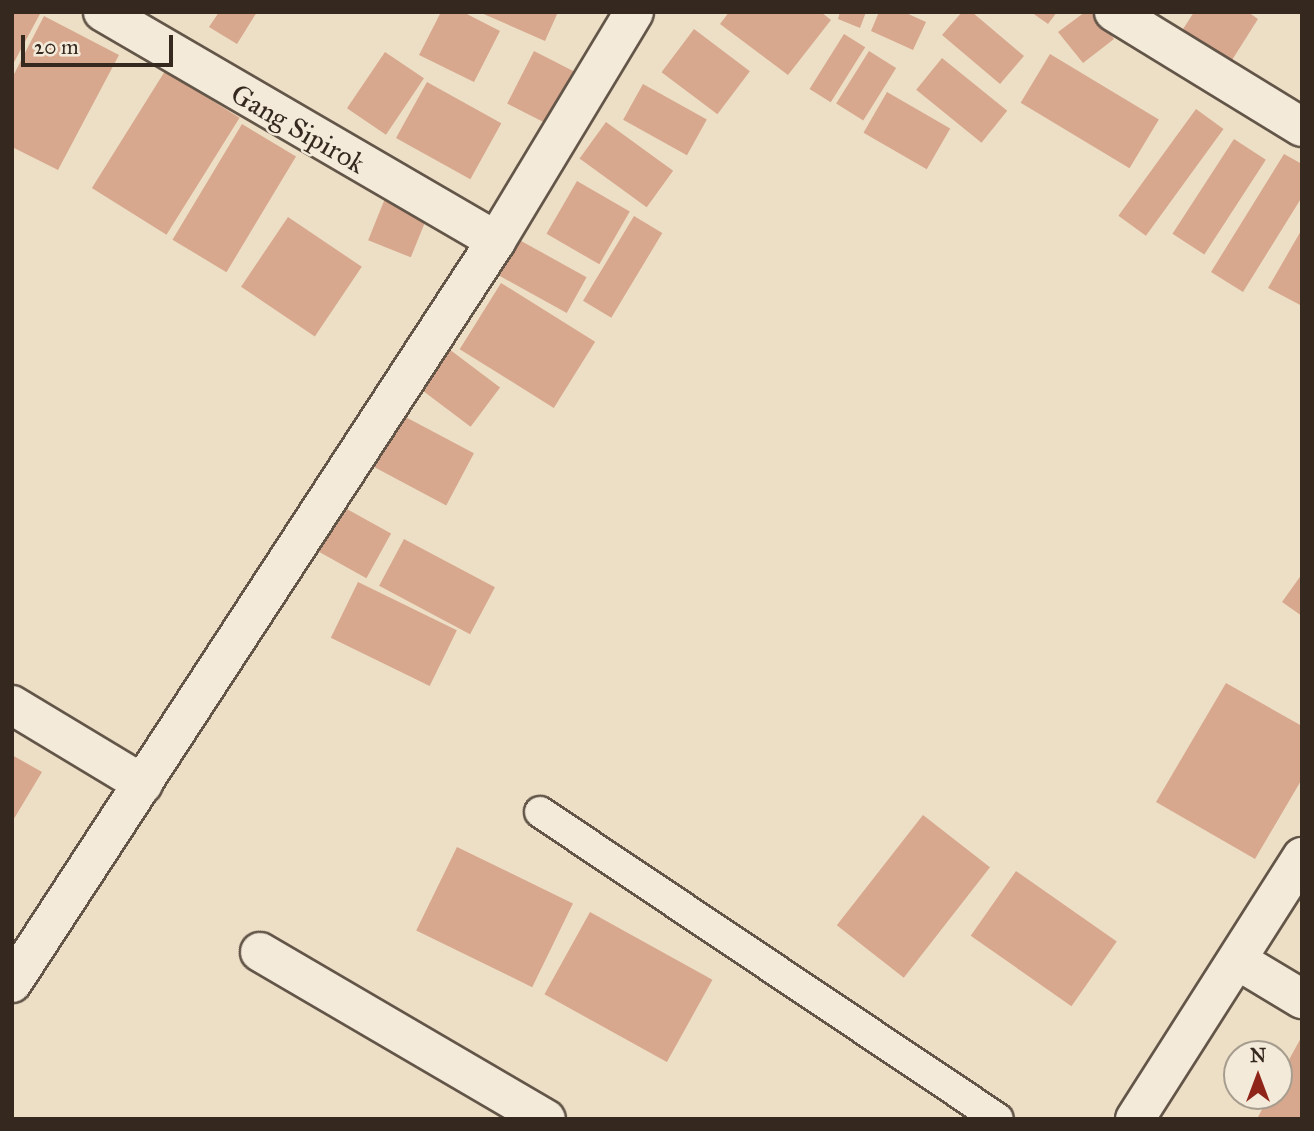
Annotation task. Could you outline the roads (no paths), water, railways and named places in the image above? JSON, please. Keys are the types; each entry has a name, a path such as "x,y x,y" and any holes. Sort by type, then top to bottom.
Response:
{"street":[{"name":"Gang Sipirok","path":"103,12 496,241"},
{"path":"12,983 496,241 634,12"},
{"path":"1114,12 1302,127"},
{"path":"12,705 143,784"},
{"path":"1135,1119 1302,857"},
{"path":"260,952 546,1119"},
{"path":"1237,960 1302,999"}],"lane":[{"path":"540,812 998,1119"}]}
